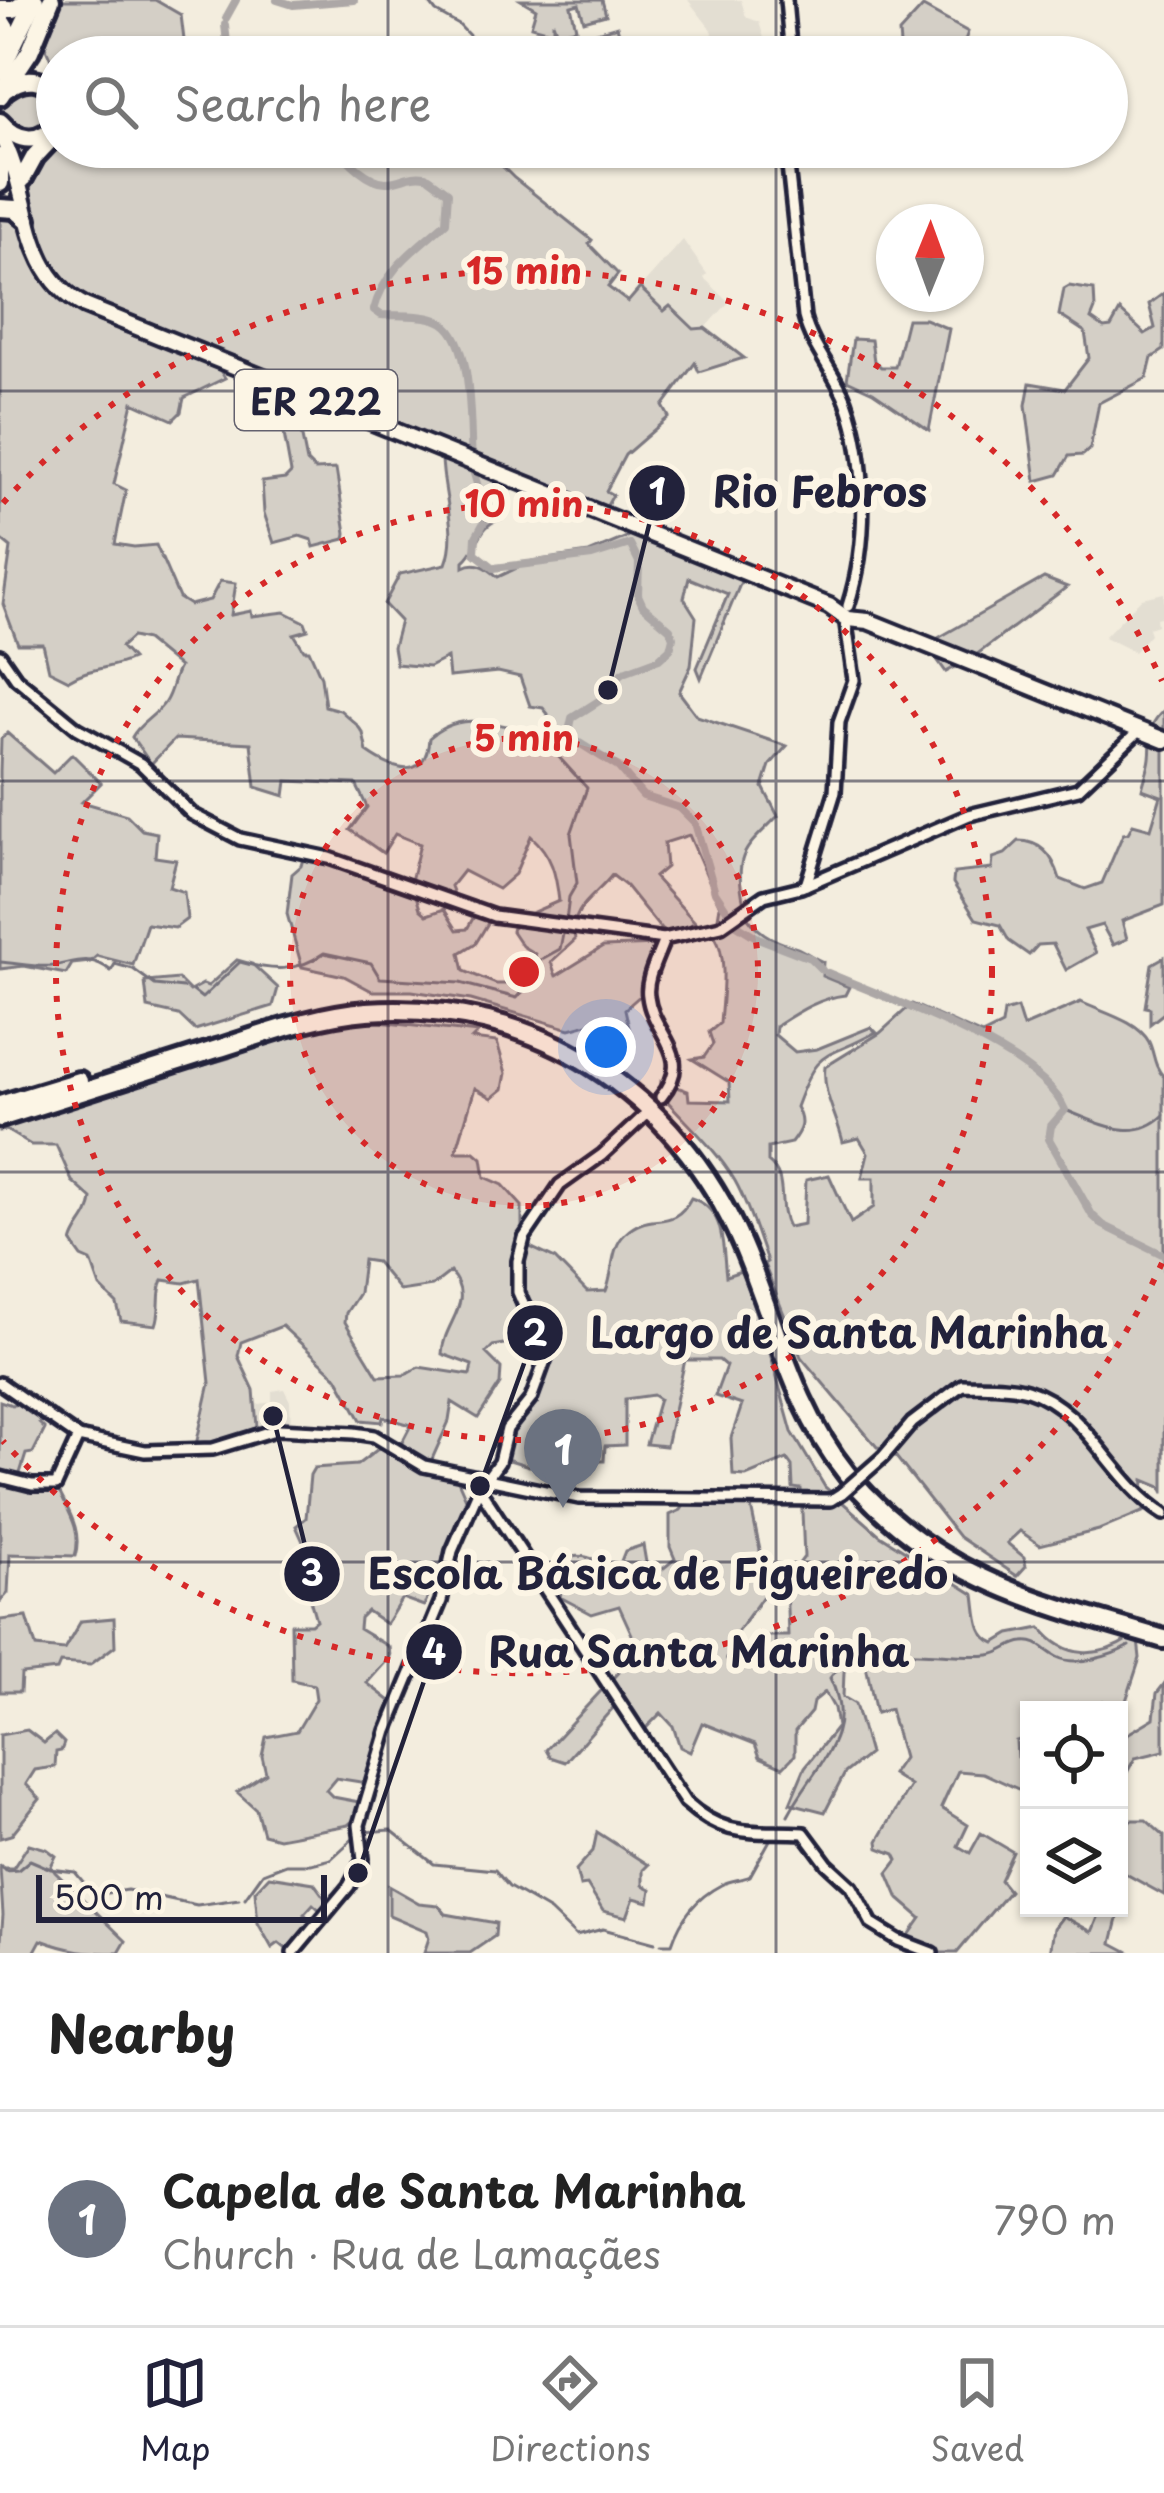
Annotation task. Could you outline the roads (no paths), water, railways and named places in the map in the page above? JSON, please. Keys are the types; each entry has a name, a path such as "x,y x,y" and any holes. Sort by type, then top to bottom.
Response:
{"highway":[{"path":"0,9 37,0"},
{"path":"36,52 37,0"},
{"path":"4,52 37,0"},
{"path":"1,85 37,0"},
{"path":"0,19 8,32 4,52"},
{"path":"1,85 35,39"},
{"path":"1,85 36,80"},
{"path":"0,123 14,136 36,137"},
{"path":"23,178 36,154"},
{"path":"0,157 0,183"},
{"path":"0,208 15,209 27,219"},
{"path":"0,1106 276,1018 358,1003 412,1001 482,1011 569,1041 648,1096 704,1158 748,1235 805,1390 854,1464 914,1525 1005,1585 1164,1628"},
{"path":"0,1118 276,1030 363,1011 440,1012 481,1019 572,1053 640,1100 695,1158 744,1247 798,1395 848,1474 909,1534 966,1572 1164,1639"}],"main road":[{"name":"ER 222","path":"0,123 23,178 41,252 57,279 85,306"},
{"name":"ER 222","path":"0,134 47,272 69,298 1164,740"}],"street":[{"path":"787,0 789,36"},
{"path":"788,168 804,317 845,399 863,483 848,612 854,680 839,722 835,792 806,885"},
{"path":"0,656 16,678 77,728 141,764 192,814 240,839 329,858 494,916 664,939 719,927 760,898 806,885 969,815 1078,789 1140,730"},
{"path":"662,1097 674,1075 673,1054 647,989 664,939"},
{"path":"489,1480 507,1429 531,1399 550,1344 544,1323 524,1306 518,1292 524,1238 556,1189 644,1115"},
{"path":"0,1383 78,1437 145,1450 213,1449 278,1429 364,1434 424,1466 476,1483 685,1802 729,1830 804,1833 852,1887 872,1924 932,1953"},
{"path":"476,1483 489,1480 578,1498 831,1500 883,1457 912,1423 962,1385 1022,1389 1071,1414 1119,1472 1164,1514"},
{"path":"0,1477 56,1485 78,1437"},
{"path":"292,1953 349,1886 363,1859 359,1825 387,1731 441,1601 446,1566 476,1483"}],"waterway":[{"path":"226,18 236,0"},
{"path":"277,0 293,5 354,0"},
{"path":"427,0 470,36"},
{"path":"225,25 226,36"},
{"path":"357,168 380,181 425,176"},
{"path":"429,178 448,192 446,222 394,271 374,310 381,315 430,318 449,328 464,361 472,459"},
{"path":"472,467 487,517 476,537 475,553 494,568 592,556 630,544 639,562 638,595 643,606 670,629 670,649 610,683 602,699 572,718 568,736 618,767 643,796 680,808 695,823 715,892 737,925 810,958 822,970"},
{"path":"566,921 569,897 577,883 571,834 587,788 546,743 568,730"},
{"path":"193,991 202,998 240,962 284,968 324,953 371,963 380,978 460,983 517,998 538,975 540,960 560,949 564,929"},
{"path":"0,962 47,966 90,961 111,971 115,964 133,969 155,985 183,988"},
{"path":"828,973 959,1029 1026,1067 1050,1088 1065,1110 1051,1126 1049,1139 1092,1215 1164,1255"},
{"path":"1065,1110 1129,1130 1153,1124 1164,1115"},
{"path":"788,1815 836,1734 838,1698 830,1678 843,1665 880,1653 989,1655 1029,1642 1065,1660 1084,1661 1129,1646"},
{"path":"365,1832 391,1830 434,1864 495,1870 509,1887 550,1911 576,1936 603,1929 655,1943"},
{"path":"245,1898 263,1873 286,1864 331,1859 356,1836"},
{"path":"661,1944 672,1944 685,1917 704,1896 724,1883 750,1876 770,1840"},
{"path":"0,1865 6,1871 18,1870 30,1860 75,1872 94,1895 127,1890 197,1905 239,1899"}],"place":[{"name":"Rio Febros","path":"608,690"},
{"name":"Escola Básica de Figueiredo","path":"273,1416"},
{"name":"Largo de Santa Marinha","path":"480,1486"},
{"name":"Capela de Santa Marinha","path":"563,1508"},
{"name":"Rua Santa Marinha","path":"358,1873"}]}
